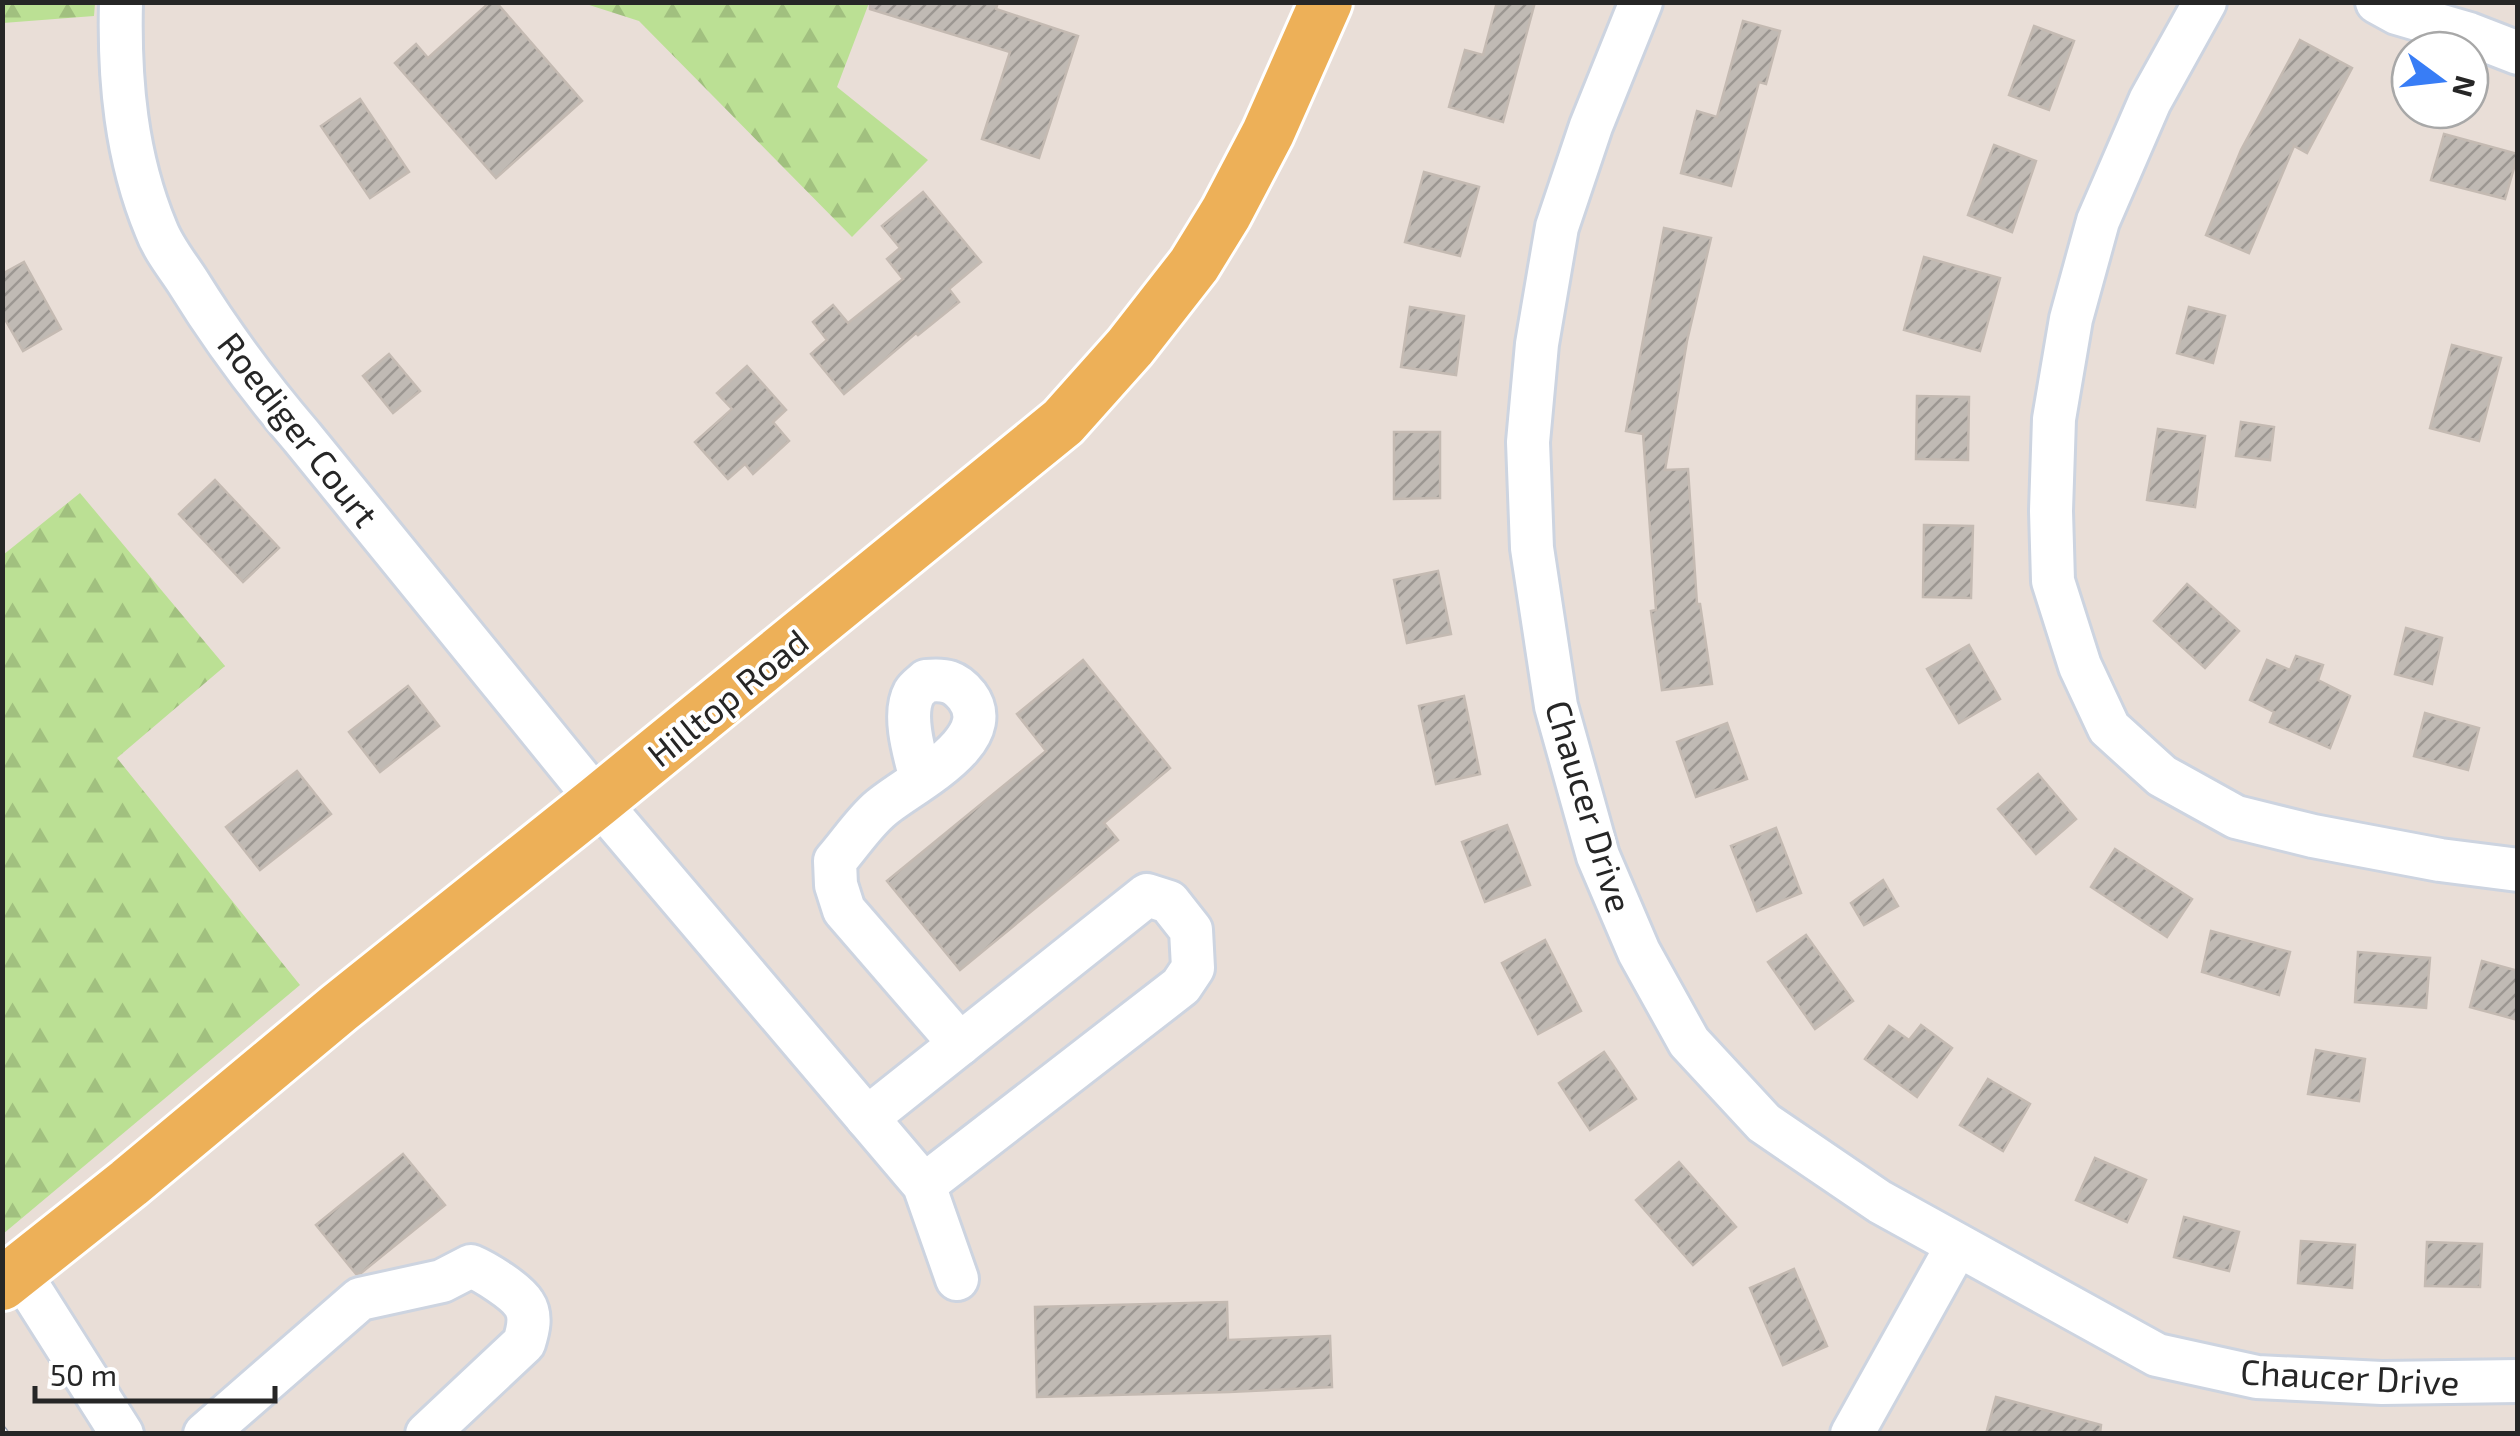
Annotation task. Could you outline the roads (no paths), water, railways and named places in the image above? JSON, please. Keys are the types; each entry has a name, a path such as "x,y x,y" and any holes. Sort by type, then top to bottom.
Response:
{"main road":[{"name":"Hilltop Road","path":"10,1277 1063,422 1130,347 1194,265 1226,214 1268,133 1326,2"}],"street":[{"name":"Roediger Court","path":"121,2 123,104 136,172 157,233 194,292 262,392 598,801 924,1185"},
{"name":"Chaucer Drive","path":"1641,2 1591,126 1557,228 1537,344 1528,442 1532,548 1556,706 1598,856 1638,952 1690,1042 1764,1123 1880,1202 2157,1356 2257,1378 2382,1383 2518,1381"},
{"path":"2205,2 2150,102 2098,221 2072,320 2054,419 2050,511 2053,581 2080,666 2109,728 2162,776 2236,817 2312,836 2518,870"},
{"path":"2377,2 2397,13 2473,18 2518,52"},
{"path":"921,778 879,810 835,861 836,886 844,910 960,1044"},
{"path":"867,1118 1147,895 1169,902 1191,930 1193,968 1181,986 924,1185 956,1279"},
{"path":"1852,1434 1956,1246"},
{"path":"205,1434 360,1299 442,1281 471,1266 489,1274 524,1304 530,1325 524,1343 428,1434"},
{"path":"10,1277 122,1434"}]}
